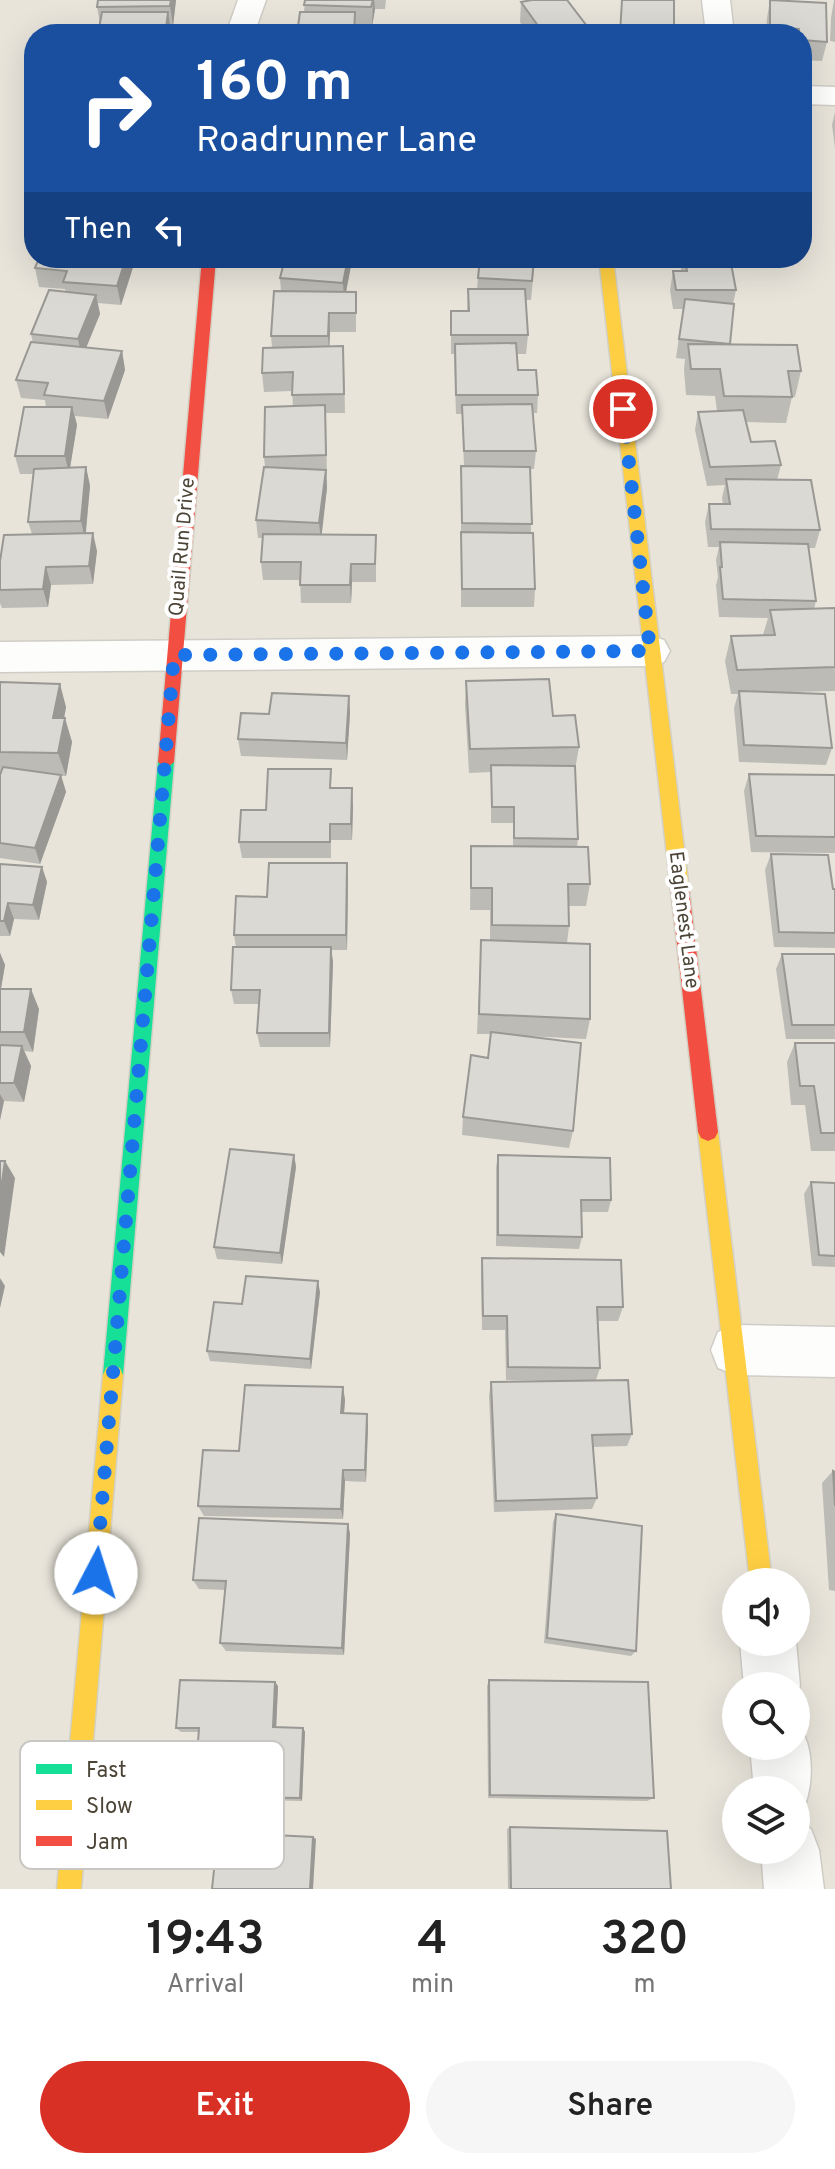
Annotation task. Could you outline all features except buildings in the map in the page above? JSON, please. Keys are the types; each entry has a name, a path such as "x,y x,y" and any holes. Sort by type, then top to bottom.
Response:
{"street":[{"path":"244,24 252,0"},
{"path":"716,0 719,24"},
{"path":"812,95 835,96"},
{"name":"Quail Run Drive","path":"82,1741 208,268"},
{"name":"Eaglenest Lane","path":"607,268 759,1568"},
{"path":"0,657 650,651"},
{"path":"736,1350 835,1352"},
{"path":"791,1864 794,1889"},
{"name":"Quail Run Drive","path":"69,1889 71,1869"}],"shaded area":[{"path":"0,0 835,0 835,1889 0,1889"}],"traffic: fast":[{"path":"113,1375 166,762"}],"traffic: slow":[{"path":"607,268 680,890"},
{"path":"708,1132 759,1568"},
{"path":"82,1741 113,1375"},
{"path":"69,1889 71,1869"}],"traffic: jam":[{"path":"166,762 208,268"},
{"path":"680,890 708,1132"}],"route":[{"path":"96,1573 174,655 650,651 623,409"}]}
